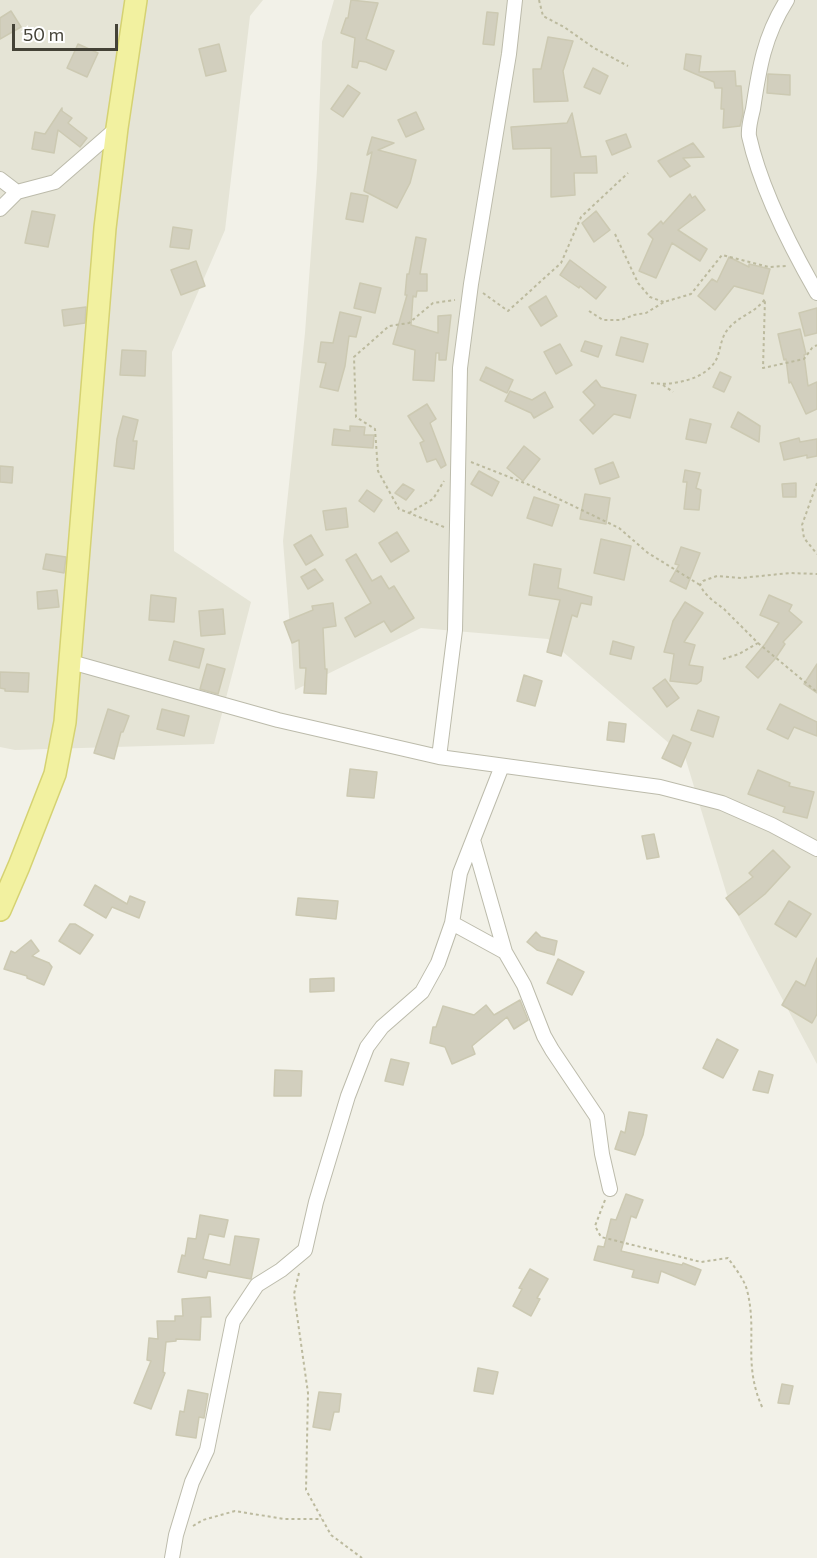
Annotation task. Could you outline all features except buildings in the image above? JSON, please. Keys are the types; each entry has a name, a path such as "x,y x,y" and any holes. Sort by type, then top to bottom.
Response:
{"main road":[{"path":"0,910 55,774 65,722 105,228 136,0"}],"street":[{"path":"439,757 455,630 460,368 470,291 509,54 515,0"},
{"path":"787,0 761,55 749,134 767,192 801,265 817,293"},
{"path":"0,209 17,192 56,182 117,128"},
{"path":"0,179 17,192"},
{"path":"71,662 278,720 439,757 660,787 722,803 772,825 817,849"},
{"path":"172,1558 176,1535 192,1482 207,1450 234,1321 257,1285 281,1270 305,1250 316,1202 348,1096 367,1047 382,1028 422,992 438,963 452,922 460,873 502,766"},
{"path":"473,840 505,952 524,985 544,1036 597,1117 610,1190"},
{"path":"452,922 505,952"}],"path":[{"path":"539,0 543,16 628,66"},
{"path":"457,532 399,508 378,471 375,429 356,417 354,357 388,326 409,323 433,303 470,291 508,311 561,263 581,217 628,173"},
{"path":"615,234 638,283 650,297 664,302"},
{"path":"589,311 603,320 621,320 646,313 664,302 691,294 722,255 769,267 801,265"},
{"path":"663,385 677,380 689,381 707,371 716,360 723,337 730,326 748,315 765,299 763,368 804,359 817,345"},
{"path":"651,383 663,385 673,392"},
{"path":"409,513 433,499 458,457 532,486 619,528 648,553 700,585 704,592 758,643 817,692"},
{"path":"817,483 802,525 804,538 817,554"},
{"path":"700,585 707,578 717,576 741,578 790,573 817,574"},
{"path":"723,659 739,654 758,643"},
{"path":"610,1190 595,1226 601,1237 701,1262 728,1258 747,1288 751,1372 755,1392 763,1409"},
{"path":"305,1250 294,1294 308,1393 306,1490 331,1535 362,1558"},
{"path":"176,1535 203,1520 235,1511 284,1520 322,1519"}],"shaded area":[{"path":"0,0 263,0 250,16 225,230 172,352 174,551 251,602 214,744 15,750 0,747"},
{"path":"334,0 817,0 817,1064 727,895 685,757 548,639 421,628 295,690 283,541 305,333 317,170 322,42"}]}
